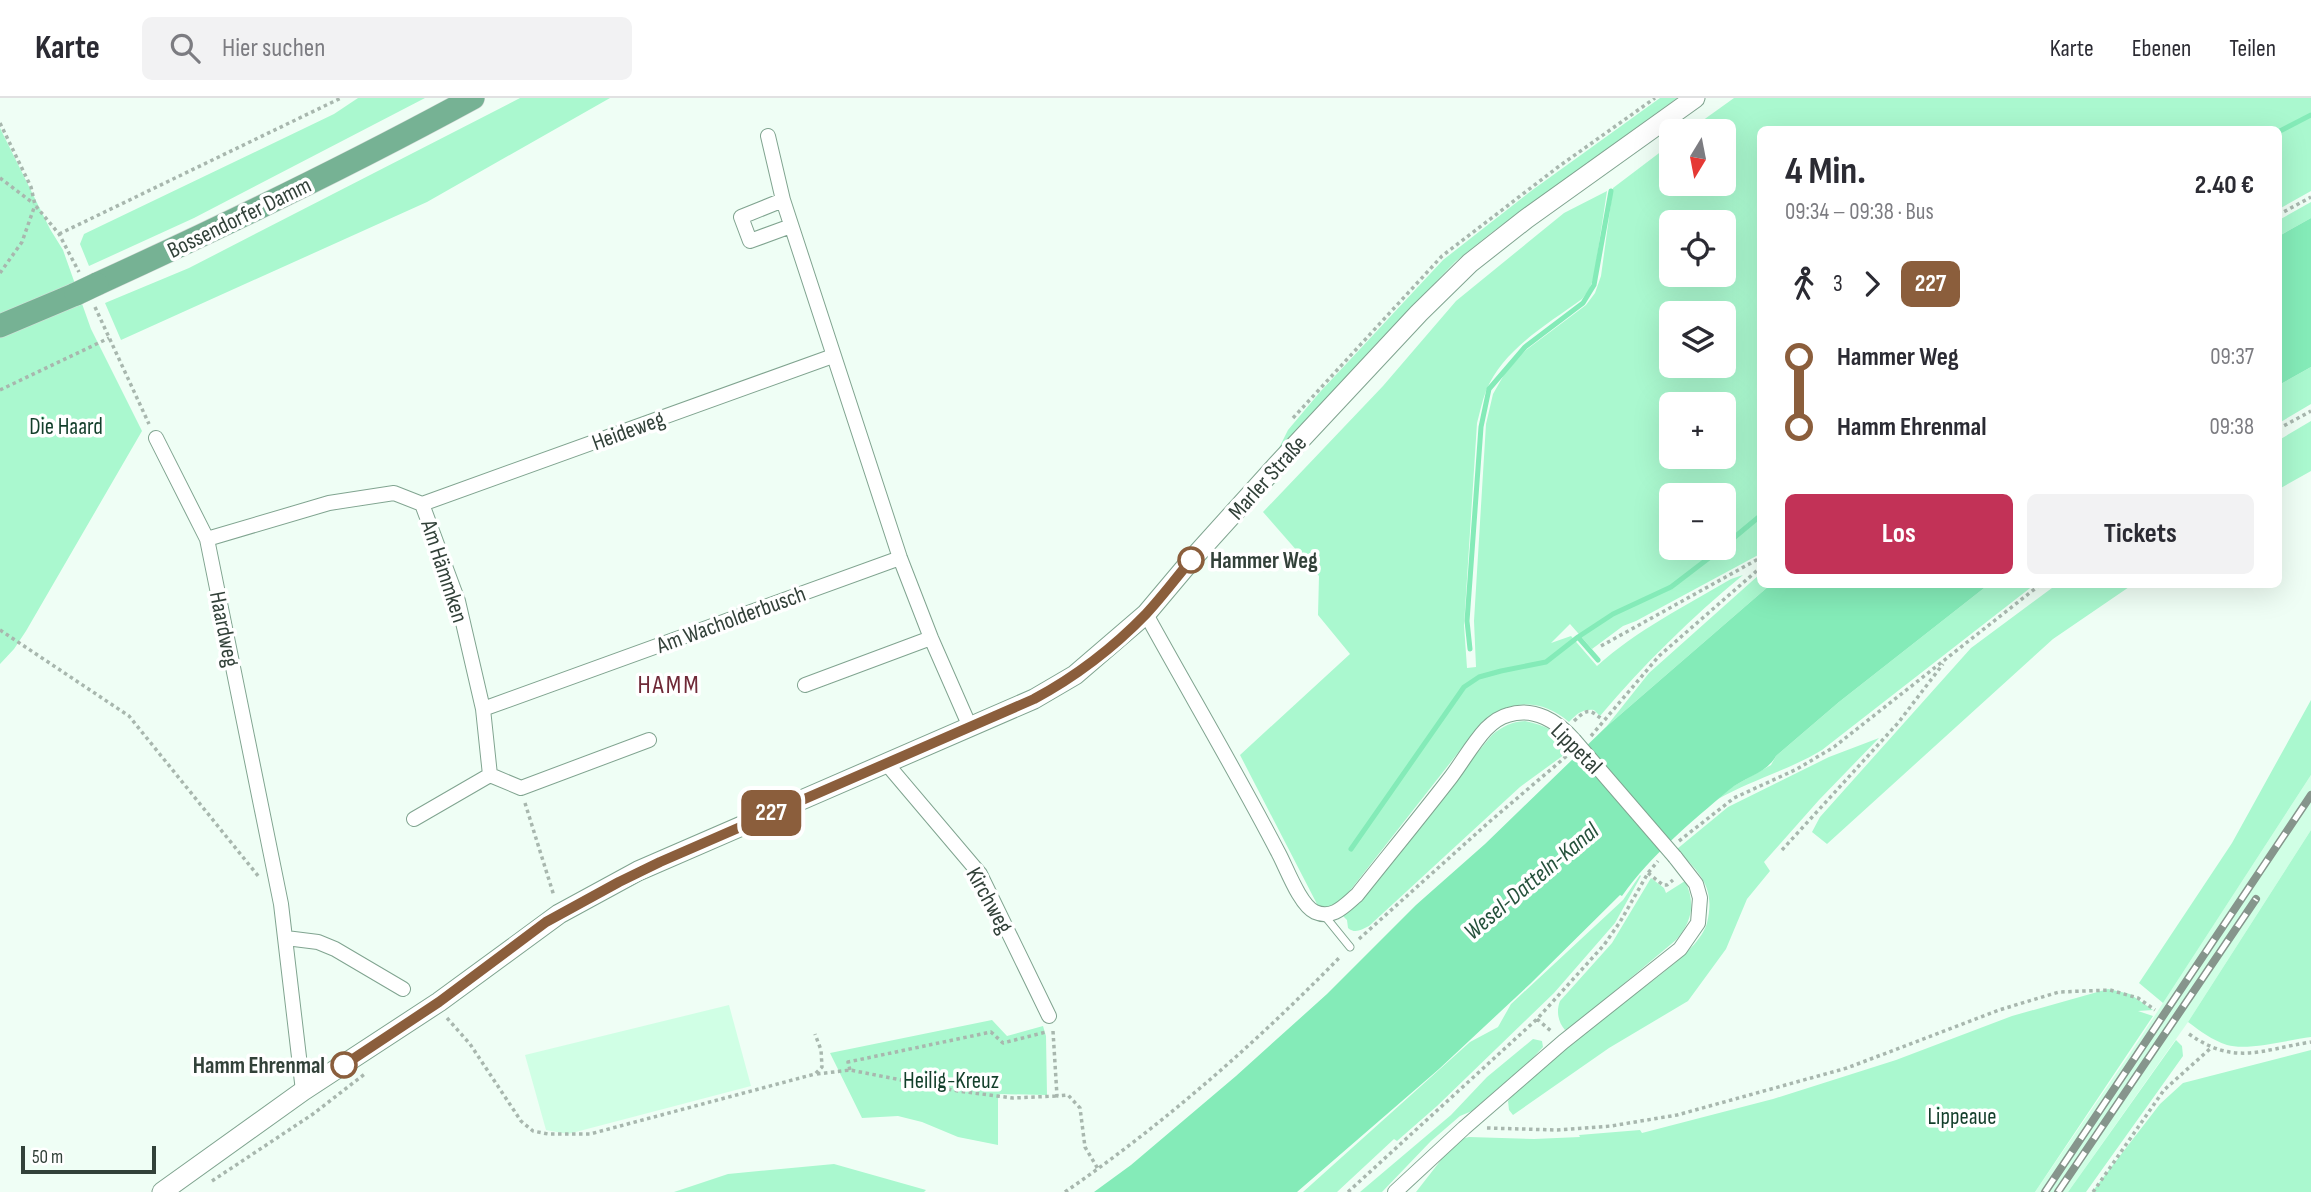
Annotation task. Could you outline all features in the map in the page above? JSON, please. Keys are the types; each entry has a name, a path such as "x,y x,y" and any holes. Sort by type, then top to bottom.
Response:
{"highway":[{"name":"Bossendorfer Damm","path":"0,326 86,289 297,190 473,98"}],"main road":[{"name":"Marler Straße","path":"162,1192 303,1091 439,1002 559,914 638,871 1034,699 1075,675 1146,614 1278,464 1470,262 1695,98"}],"street":[{"path":"768,136 791,226 900,558 970,727"},
{"path":"783,200 741,217 750,241 791,226"},
{"name":"Heideweg","path":"422,504 833,356"},
{"name":"Haardweg","path":"156,438 207,539 281,904 303,1091"},
{"name":"Am Hämmken","path":"207,539 329,503 394,493 422,504 457,601 483,709 490,775"},
{"name":"Am Wacholderbusch","path":"483,709 900,558"},
{"path":"1146,614 1258,814 1302,899 1311,910 1324,914"},
{"path":"805,685 931,638"},
{"name":"Lippetal","path":"1324,914 1340,910 1357,895 1488,727 1511,714 1534,714 1553,721 1564,729 1672,852 1696,884 1700,898 1698,923 1680,949 1563,1042 1395,1192"},
{"path":"414,819 490,775 521,788 649,740"},
{"name":"Kirchweg","path":"886,763 980,874 1049,1016"},
{"path":"286,938 318,942 335,949 403,989"}],"lane":[{"path":"1324,914 1350,947"}],"path":[{"path":"0,178 35,205 59,234 341,98"},
{"path":"0,123 31,187 35,205 22,242 0,273"},
{"path":"2282,213 2311,197"},
{"path":"0,390 109,338 156,438"},
{"path":"2282,427 2311,411"},
{"path":"1601,646 1757,560"},
{"path":"1065,1192 1154,1127 1288,1010 1350,947 1578,744 1603,720 1659,656 1757,571"},
{"path":"1348,1192 1537,1019 1604,944 1648,873 1734,798 1797,769 1834,747 2036,588"},
{"path":"0,630 129,716 281,904"},
{"path":"1782,850 1898,723 1946,659"},
{"path":"1581,714 1584,711 1592,712 1603,720"},
{"path":"521,788 559,914"},
{"path":"1648,873 1660,884 1667,885"},
{"path":"1464,1128 1557,1130 1611,1126 1677,1115 1847,1069 1999,1010 2059,992 2109,990 2138,998 2155,1010"},
{"path":"441,1012 470,1044 521,1121 533,1132 590,1134 815,1074 850,1070 958,1091 1013,1097 1068,1096 1080,1108 1085,1147 1098,1169"},
{"path":"1049,1016 1053,1031 1057,1096"},
{"path":"850,1070 848,1062 991,1032 1003,1043 1053,1031"},
{"path":"815,1034 821,1050 822,1067 815,1074"},
{"path":"2189,1034 2225,1053 2242,1055 2311,1042"},
{"path":"2093,1192 2164,1090 2212,1047"},
{"path":"206,1185 313,1114 363,1078 369,1069"}],"shaded area":[{"path":"2311,775 2311,830 2188,1022 2068,1192 2035,1192 2135,1046"},
{"path":"729,1005 751,1086 568,1134 546,1130 525,1055"}],"green space":[{"path":"358,98 425,98 194,218 89,266 80,244 84,234 334,114"},
{"path":"520,98 610,98 427,202 121,340 105,303 189,268"},
{"path":"1660,98 1677,98 1455,262 1278,450 1288,430 1320,392 1443,260 1531,191"},
{"path":"1734,98 2311,98 2311,191 2282,207 2282,126 1757,126 1757,556 1623,626 1592,649 1570,624 1551,643 1571,636 1597,666 1662,619 1731,579 1743,575 1668,642 1600,716 1594,710 1586,710 1569,722 1548,709 1526,705 1504,709 1483,721 1341,902 1327,909 1318,906 1240,755 1350,654 1318,615 1319,576 1263,512 1383,386 1456,301 1564,213 1607,191 1594,277 1589,290 1582,299 1541,328 1503,362 1482,403 1477,423 1464,625 1467,668 1476,667 1474,621 1486,424 1493,394 1505,373 1526,350 1586,305 1595,293 1601,276 1613,188 1659,153 1659,196 1736,196 1736,119 1705,119"},
{"name":"Die Haard","path":"0,128 63,250 91,329 142,431 26,631 0,664"},
{"path":"2311,202 2311,218 2282,234 2282,218"},
{"path":"2311,367 2311,404 2282,421 2282,383"},
{"path":"2311,421 2311,471 2282,487 2282,438"},
{"path":"1757,577 1757,588 1767,588 1606,727 1649,673"},
{"path":"1984,588 2030,588 1822,750 1718,799 1732,787 1771,765 1776,756 1839,702"},
{"path":"2052,588 2128,588 2053,639 1827,844 1812,832 1820,817 1971,648"},
{"path":"2311,700 2311,775 2163,1003 2139,983 2232,843"},
{"path":"1525,721 1552,730 1572,749 1520,787 1369,926 1356,931 1348,928 1347,920 1342,915 1492,735 1507,725"},
{"path":"1879,738 1764,862 1770,871 1747,899 1726,949 1688,1001 1609,1048 1513,1115 1508,1101 1515,1092 1601,1019 1677,961 1701,935 1709,910 1707,890 1699,873 1677,849 1728,807 1829,757"},
{"path":"2311,830 2311,1037 2246,1047 2222,1043 2188,1022"},
{"path":"1640,875 1615,923 1554,993 1437,1106 1397,1141 1394,1139 1337,1192 1303,1192 1470,1042 1498,1027 1511,1004 1623,900"},
{"path":"1651,878 1664,888 1666,893 1685,881 1691,905 1686,926 1676,940 1565,1030 1558,1016 1560,1001 1612,943"},
{"name":"Lippeaue","path":"2108,989 2130,994 2153,1010 2138,1011 2153,1016 2035,1192 1416,1192 1441,1160 1440,1156 1457,1140 1469,1137 1580,1137 1579,1135 1640,1130 1642,1133 1773,1099 1896,1060 2012,1016"},
{"name":"Heilig-Kreuz","path":"992,1020 1007,1036 1043,1026 1046,1036 1047,1095 999,1094 998,1145 958,1137 922,1122 898,1116 862,1118 830,1053"},
{"path":"1533,1039 1542,1041 1543,1047 1529,1062 1472,1111 1460,1116 1431,1141 1382,1192 1360,1192 1451,1115 1487,1077"},
{"path":"2176,1040 2182,1046 2183,1056 2086,1192 2068,1192"},
{"path":"2311,1050 2311,1192 2092,1192 2160,1104 2183,1083"},
{"path":"834,1164 926,1190 674,1192 728,1174"}],"water":[{"path":"2311,218 2311,367 2282,383 2282,234"},
{"name":"Wesel-Datteln-Kanal","path":"1767,588 1984,588 1839,702 1776,756 1767,767 1735,786 1686,827 1633,881 1622,896 1620,895 1530,984 1439,1069 1297,1192 1094,1192 1131,1165 1236,1076 1327,994 1416,905 1485,844 1606,727"}],"waterway":[{"path":"2282,130 2311,115"},
{"path":"1470,649 1467,621 1481,427 1489,389 1525,347 1583,303 1594,285 1611,191"},
{"path":"1736,536 1757,518"},
{"path":"1578,637 1613,614 1671,587 1706,560"},
{"path":"1351,849 1464,687 1479,677 1546,662 1578,637 1598,660"}],"railway":[{"path":"2045,1192 2311,795"},
{"path":"2058,1192 2256,899"}],"bus line":[{"name":"227","path":"344,1065 439,1002 546,922 638,871 1055,688 1100,656 1146,614 1191,560"}],"place":[{"name":"Hammer Weg","path":"1191,560"},
{"name":"Hamm Ehrenmal","path":"344,1065"}],"district":[{"name":"HAMM","path":"669,684"}]}
